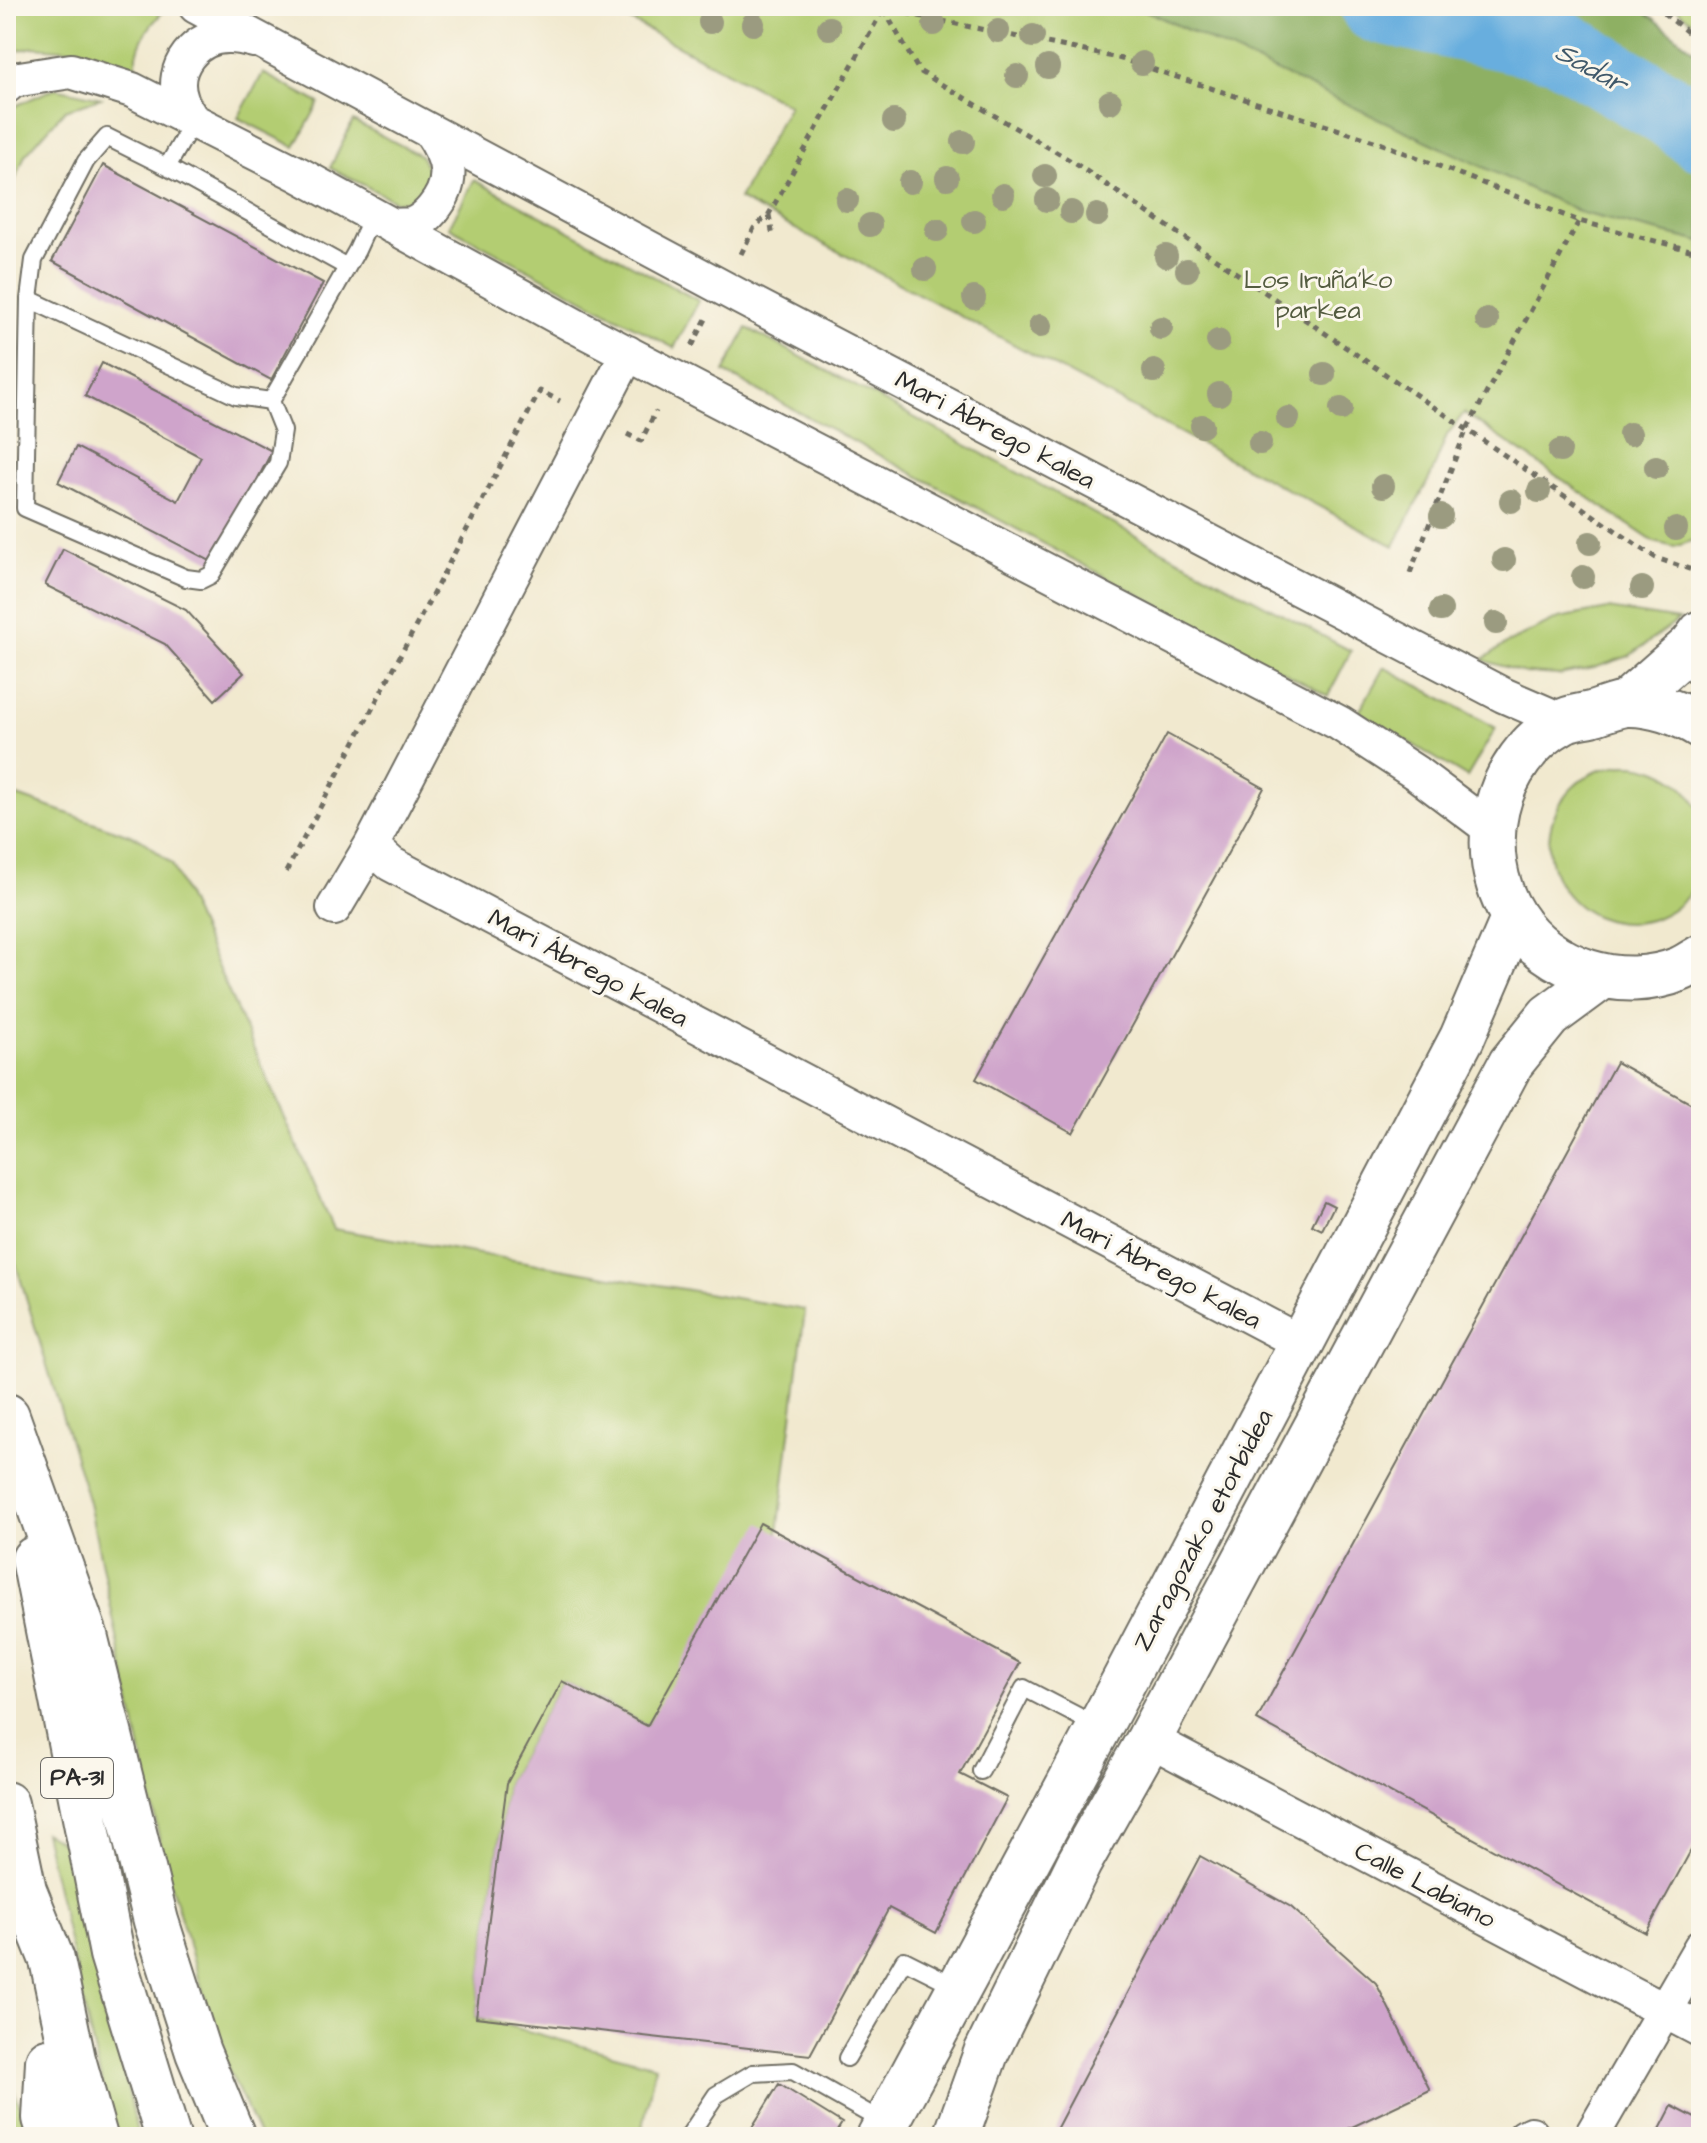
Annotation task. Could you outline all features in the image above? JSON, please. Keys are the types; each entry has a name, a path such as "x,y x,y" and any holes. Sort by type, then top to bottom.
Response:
{"main road":[{"path":"1625,704 1692,645 1701,633"},
{"path":"1694,967 1642,979 1602,977 1568,965 1538,945 1514,917 1495,875 1492,830 1503,786 1527,748 1563,721 1625,704 1663,709 1701,726"},
{"name":"Zaragozako etorbidea","path":"883,2130 1462,1038 1514,917"},
{"name":"Zaragozako etorbidea","path":"956,2137 986,2053 1079,1863 1149,1739 1511,1063 1549,1016 1602,977"},
{"path":"6,1415 85,1635 156,1921 198,2052 233,2137"},
{"name":"PA-31","path":"6,1415 112,1954 168,2137"},
{"name":"PA-31","path":"6,1804 24,1890 25,1961 48,2061 72,2137"},
{"path":"24,1890 52,1960 73,2059 95,2137"},
{"path":"48,2061 45,2118 51,2137"}],"street":[{"name":"Mari Ábrego kalea","path":"196,6 740,297 1503,695 1563,721"},
{"name":"Mari Ábrego kalea","path":"193,122 180,99 177,77 187,53 212,38 228,36 258,40"},
{"path":"6,86 13,80 71,71 132,90 298,174 628,353 1339,723 1416,773 1492,830"},
{"path":"382,220 413,224 427,216 444,195 448,165 442,148 431,132"},
{"path":"334,908 371,846 628,353"},
{"name":"Mari Ábrego kalea","path":"371,846 391,864 1301,1343"},
{"name":"Calle Labiano","path":"1149,1739 1701,2030"},
{"path":"1591,2137 1701,1947"}],"lane":[{"path":"167,167 193,122"},
{"path":"271,401 283,431 278,463 211,575 201,580 186,578 25,508 29,299 34,260 86,161 107,137 347,267"},
{"path":"271,401 347,267 382,220"},
{"path":"29,299 236,396 271,401"},
{"path":"981,1771 1024,1688 1099,1727"},
{"path":"847,2058 904,1960 959,1988"},
{"path":"688,2137 716,2095 753,2073 793,2071 883,2130"}],"path":[{"path":"871,6 1118,58 1380,143 1579,221 1701,253"},
{"path":"1655,6 1701,43"},
{"path":"773,237 769,214 884,7"},
{"path":"884,7 919,71 1073,162 1656,558 1692,570 1701,565"},
{"path":"1410,573 1466,431 1579,221"}],"green space":[{"path":"6,6 169,6 143,37 134,77 83,51 34,47 6,53"},
{"name":"Los Iruña'ko parkea","path":"603,6 1136,6 1582,213 1701,242 1701,538 1674,547 1654,542 1464,413 1447,435 1431,475 1394,546 739,199 789,105"},
{"path":"1136,6 1638,6 1701,56 1701,242 1582,213"},
{"path":"1673,6 1696,6 1701,10 1701,29"},
{"path":"263,73 319,103 295,147 238,118"},
{"path":"55,88 101,98 65,110 25,155 6,203 6,110"},
{"path":"353,121 420,155 429,172 427,189 415,199 397,202 330,168"},
{"path":"474,180 699,301 674,348 449,227"},
{"path":"747,328 1351,651 1328,696 724,372"},
{"path":"1608,609 1679,620 1629,656 1594,668 1559,675 1525,673 1482,660 1509,642 1559,618"},
{"path":"1384,667 1496,728 1467,777 1359,712"},
{"path":"1628,765 1658,771 1684,788 1701,814 1707,844 1701,874 1684,900 1658,917 1628,923 1598,917 1572,900 1555,874 1549,844 1555,814 1572,788 1598,771"},
{"path":"6,792 141,839 172,864 334,1229 805,1310 778,1533 647,1726 562,1681 507,1783 476,2017 655,2066 641,2137 260,2137 223,2058 165,1866 89,1503 6,1232"},
{"path":"44,1832 77,1851 138,2137 114,2137"},
{"path":"6,2069 32,2137 6,2137"}],"building":[{"path":"103,165 323,283 271,380 52,261"},
{"path":"102,363 272,451 214,563 58,482 76,447 178,501 201,457 85,396"},
{"path":"63,549 186,610 244,673 215,700 165,644 45,585"},
{"path":"1167,734 1264,788 1073,1133 976,1079"},
{"path":"1616,1062 1701,1109 1701,1832 1646,1933 1257,1720"},
{"path":"1324,1201 1334,1206 1322,1230 1312,1225"},
{"path":"760,1523 1020,1663 960,1774 1007,1798 936,1933 889,1908 810,2055 476,2017 507,1783 562,1681 647,1726"},
{"path":"1200,1856 1291,1907 1376,1983 1430,2090 1331,2137 1052,2137"},
{"path":"779,2084 842,2123 833,2137 746,2137"},
{"path":"1672,2106 1701,2121 1701,2137 1656,2137"}],"waterway":[{"name":"Sadar","path":"1377,6 1560,46 1678,116 1701,134"}]}
